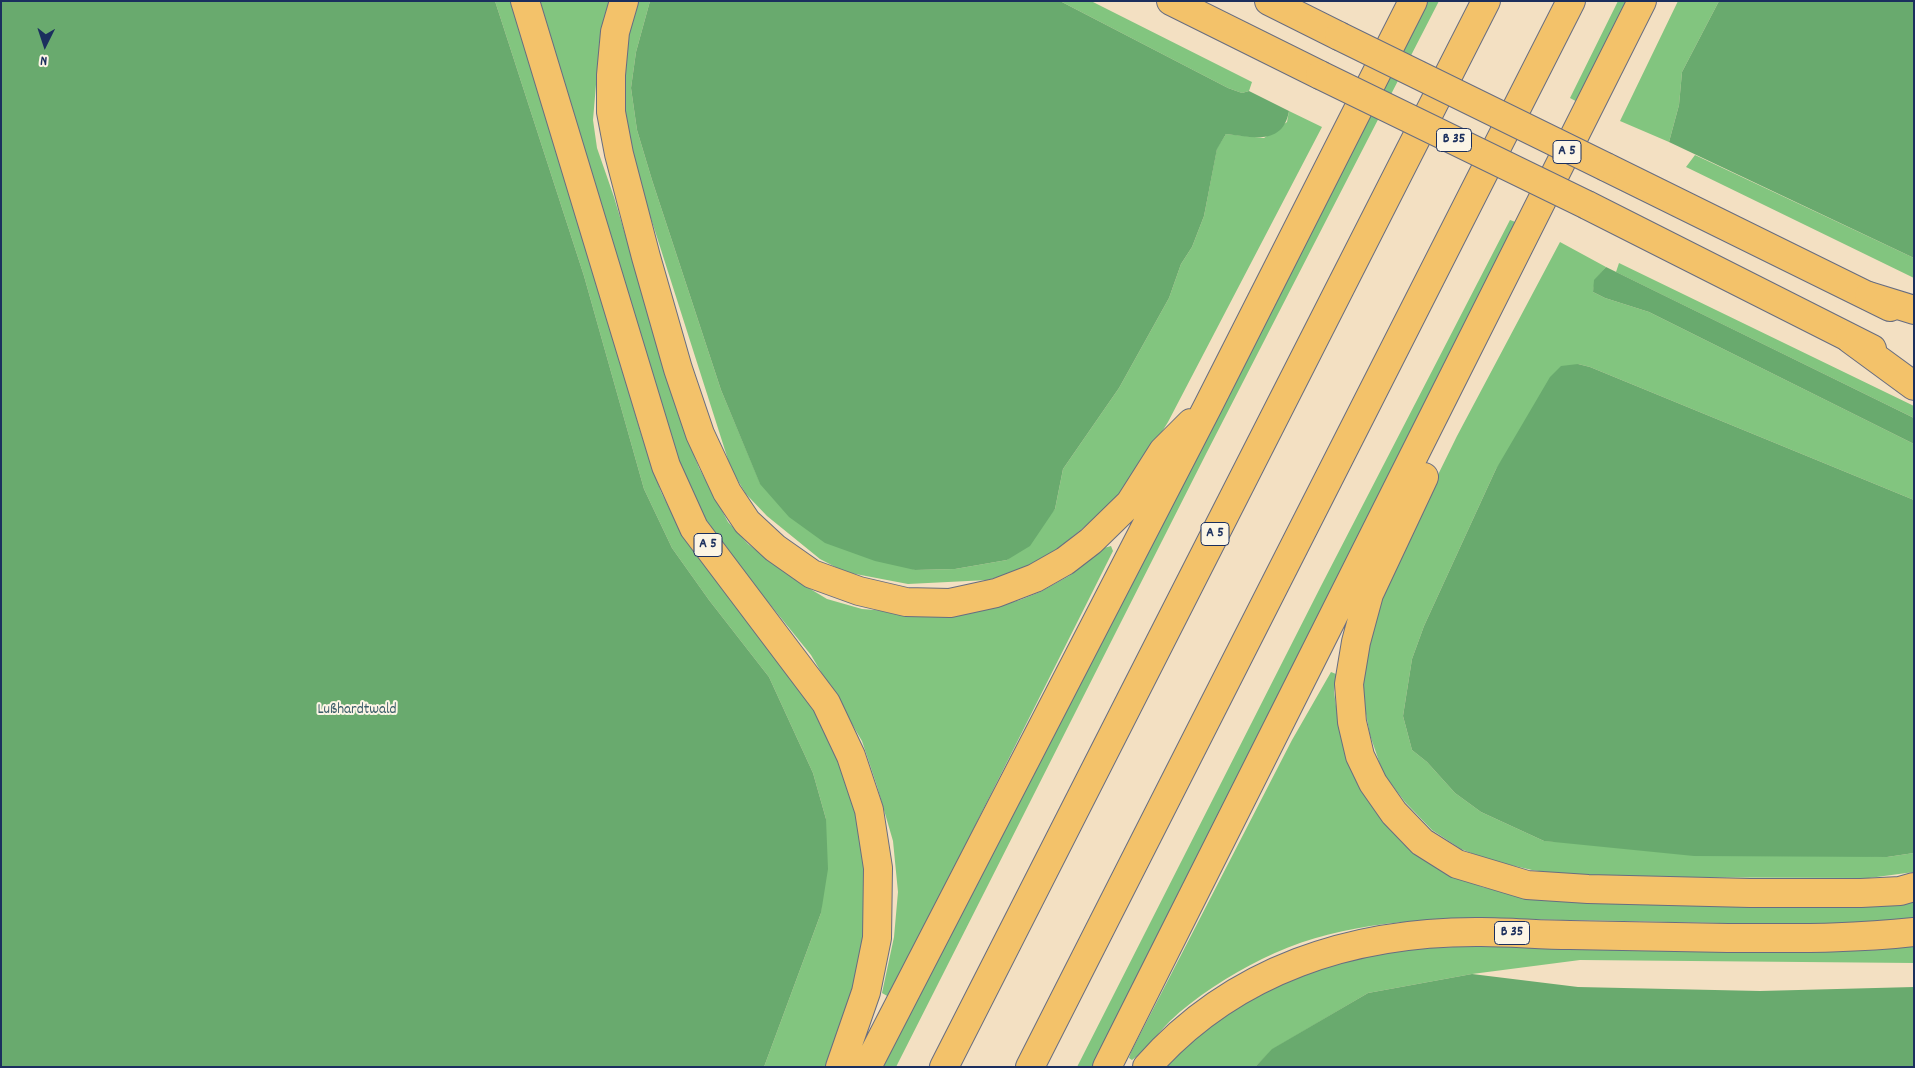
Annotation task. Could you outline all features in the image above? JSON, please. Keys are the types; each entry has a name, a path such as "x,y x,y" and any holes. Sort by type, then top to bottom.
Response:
{"highway":[{"name":"A 5","path":"525,1 666,466 694,528 826,703 851,756 870,810 878,868 877,938 866,992 840,1067"},
{"path":"624,1 615,32 611,75 611,112 622,164 678,369 700,434 726,492 747,522 775,548 812,574 859,591 906,602 950,603 996,593 1035,578 1065,561 1091,541 1130,503 1163,451 1208,406"},
{"name":"B 35","path":"1171,1 1587,205 1914,369"},
{"path":"1269,1 1914,318"},
{"path":"867,1067 1208,406 1413,1"},
{"name":"A 5","path":"944,1067 1486,1"},
{"path":"1030,1067 1572,1"},
{"name":"A 5","path":"1107,1067 1642,1"},
{"path":"1869,296 1914,310"},
{"name":"A 5","path":"1491,303 1451,424 1370,594 1356,642 1349,684 1352,722 1360,756 1373,783 1394,813 1422,842 1457,864 1527,884 1588,889 1759,893 1861,893 1914,887"},
{"path":"1850,338 1914,386"},
{"name":"B 35","path":"1147,1067 1182,1032 1209,1010 1246,986 1300,961 1359,943 1427,935 1480,932 1777,938 1867,937 1914,932"}],"green space":[{"name":"Lußhardtwald","path":"1,1 495,1 584,276 644,489 672,548 709,600 769,677 813,773 826,819 828,869 821,913 764,1067 1,1067"},
{"path":"495,1 512,1 642,437 661,492 686,541 788,667 818,714 856,800 867,861 865,949 830,1067 764,1067 821,913 826,819 813,773 769,677 709,600 672,548 644,489 584,276"},
{"path":"540,1 611,1 602,26 598,61 593,120 597,148 614,197 679,417 699,468 728,522 748,544 797,581 827,599 862,609 899,612 998,606 1020,600 1040,592 1069,576 1104,548 1111,546 1113,551 889,997 882,993 894,937 898,892 893,841 862,741 811,655 734,560 704,517 677,460"},
{"path":"637,1 650,1 636,52 631,88 637,130 721,390 760,483 915,570 955,569 1007,560 1055,509 1063,469 1119,388 1169,298 1181,264 1192,247 1204,216 1217,148 1226,134 1264,138 1287,122 1289,111 1322,127 1168,422 1135,476 1110,506 1055,551 1021,570 988,580 908,584 845,572 820,559 767,516 746,494 731,469 640,184 629,137 625,115 623,70 625,48"},
{"path":"650,1 1060,1 1228,88 1242,93 1249,91 1289,111 1286,122 1280,130 1273,134 1265,137 1246,137 1226,134 1217,149 1204,216 1192,247 1181,264 1169,298 1119,388 1063,469 1055,509 1030,546 1007,560 955,569 915,570 875,561 825,543 789,517 760,484 721,390 637,130 631,88 636,52"},
{"path":"1060,1 1091,1 1252,82 1249,91 1242,93 1228,88"},
{"path":"1425,1 1439,1 1207,452 896,1067 880,1067"},
{"path":"1618,1 1634,1 1583,105 1570,98"},
{"path":"1678,1 1719,1 1682,72 1679,105 1669,142 1620,121"},
{"path":"1719,1 1914,1 1914,258 1669,142 1679,105 1682,72"},
{"path":"1695,155 1914,258 1914,278 1686,167"},
{"path":"1510,220 1521,224 1092,1067 1077,1067 1321,586"},
{"path":"1560,242 1606,267 1595,280 1593,292 1605,298 1649,312 1914,444 1914,500 1590,367 1578,364 1496,469 1424,626 1412,659 1403,716 1412,750 1427,762 1455,793 1481,812 1544,841 1887,857 1914,853 1914,872 1869,878 1582,877 1532,870 1489,860 1461,849 1432,830 1405,802 1383,773 1370,735 1363,698 1365,635 1380,593 1457,436"},
{"path":"1619,263 1914,406 1914,418 1616,272"},
{"path":"1606,267 1914,418 1914,444 1649,312 1605,298 1593,292 1594,280"},
{"path":"1578,364 1590,367 1914,500 1914,853 1887,857 1694,856 1544,841 1481,812 1455,793 1427,762 1412,750 1403,716 1412,659 1424,626 1496,469 1550,377 1561,366"},
{"path":"1331,672 1336,674 1334,692 1338,720 1351,761 1454,875 1482,887 1515,895 1914,897 1914,919 1856,924 1812,924 1448,919 1371,926 1334,933 1297,944 1238,972 1213,987 1180,1012 1132,1060 1129,1058 1131,1052 1292,740"},
{"path":"1914,944 1914,963 1580,960 1472,974 1368,993 1273,1049 1255,1067 1162,1067 1218,1019 1257,994 1289,979 1338,962 1379,953 1431,948 1501,945 1814,951 1880,950"},
{"path":"1472,974 1578,987 1760,991 1914,987 1914,1067 1255,1067 1272,1049 1368,993"}]}
